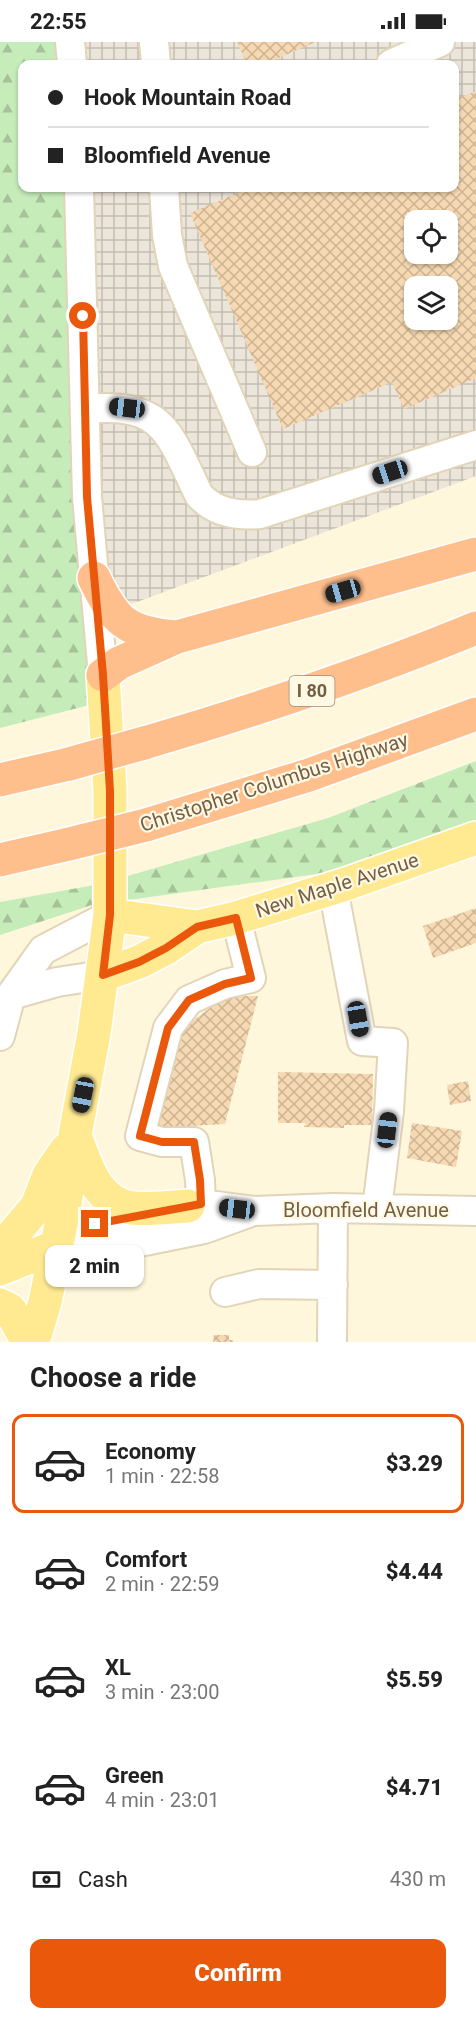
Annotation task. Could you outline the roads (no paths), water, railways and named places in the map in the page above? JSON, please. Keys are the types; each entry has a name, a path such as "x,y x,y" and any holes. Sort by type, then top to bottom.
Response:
{"highway":[{"path":"103,675 119,663 177,636 476,554"},
{"path":"94,578 113,613 124,624 151,634 177,636"},
{"name":"I 80","path":"0,780 144,743 294,697 421,651 476,628"},
{"name":"Christopher Columbus Highway","path":"0,860 146,825 309,775 476,714"}],"main road":[{"path":"31,1342 45,1302 64,1210 94,1033 110,915 110,791 103,675"},
{"name":"New Maple Avenue","path":"110,915 197,927 236,918 333,888 476,838"},
{"name":"New Maple Avenue","path":"103,975 139,962 166,948 197,927"},
{"path":"75,1136 90,1175 107,1197 119,1204 133,1208 195,1205"},
{"path":"0,1246 37,1206 50,1175 75,1136"},
{"name":"Bloomfield Avenue","path":"0,1269 57,1246"},
{"path":"0,1305 10,1310 31,1342"}],"street":[{"path":"70,42 72,60"},
{"path":"154,42 156,60"},
{"path":"400,60 440,42"},
{"path":"79,192 87,497 103,675"},
{"path":"164,192 172,266 252,452"},
{"path":"85,409 112,407 137,411 150,416 168,435 199,495 216,509 245,515 260,514 476,445"},
{"path":"333,888 362,1041 393,1042 389,1111 377,1209"},
{"path":"0,1036 11,995 43,950 110,915"},
{"path":"195,1205 200,1180 194,1142 162,1142 140,1136 168,1028 189,1000 225,984 251,978 236,918"},
{"path":"11,995 57,982 103,975"},
{"name":"Bloomfield Avenue","path":"57,1246 95,1224 195,1205 255,1211 333,1208 476,1210"},
{"path":"332,1342 333,1208"},
{"name":"Bloomfield Avenue","path":"57,1246 95,1251 204,1229 255,1211"},
{"path":"225,1292 259,1284 333,1285"}]}
